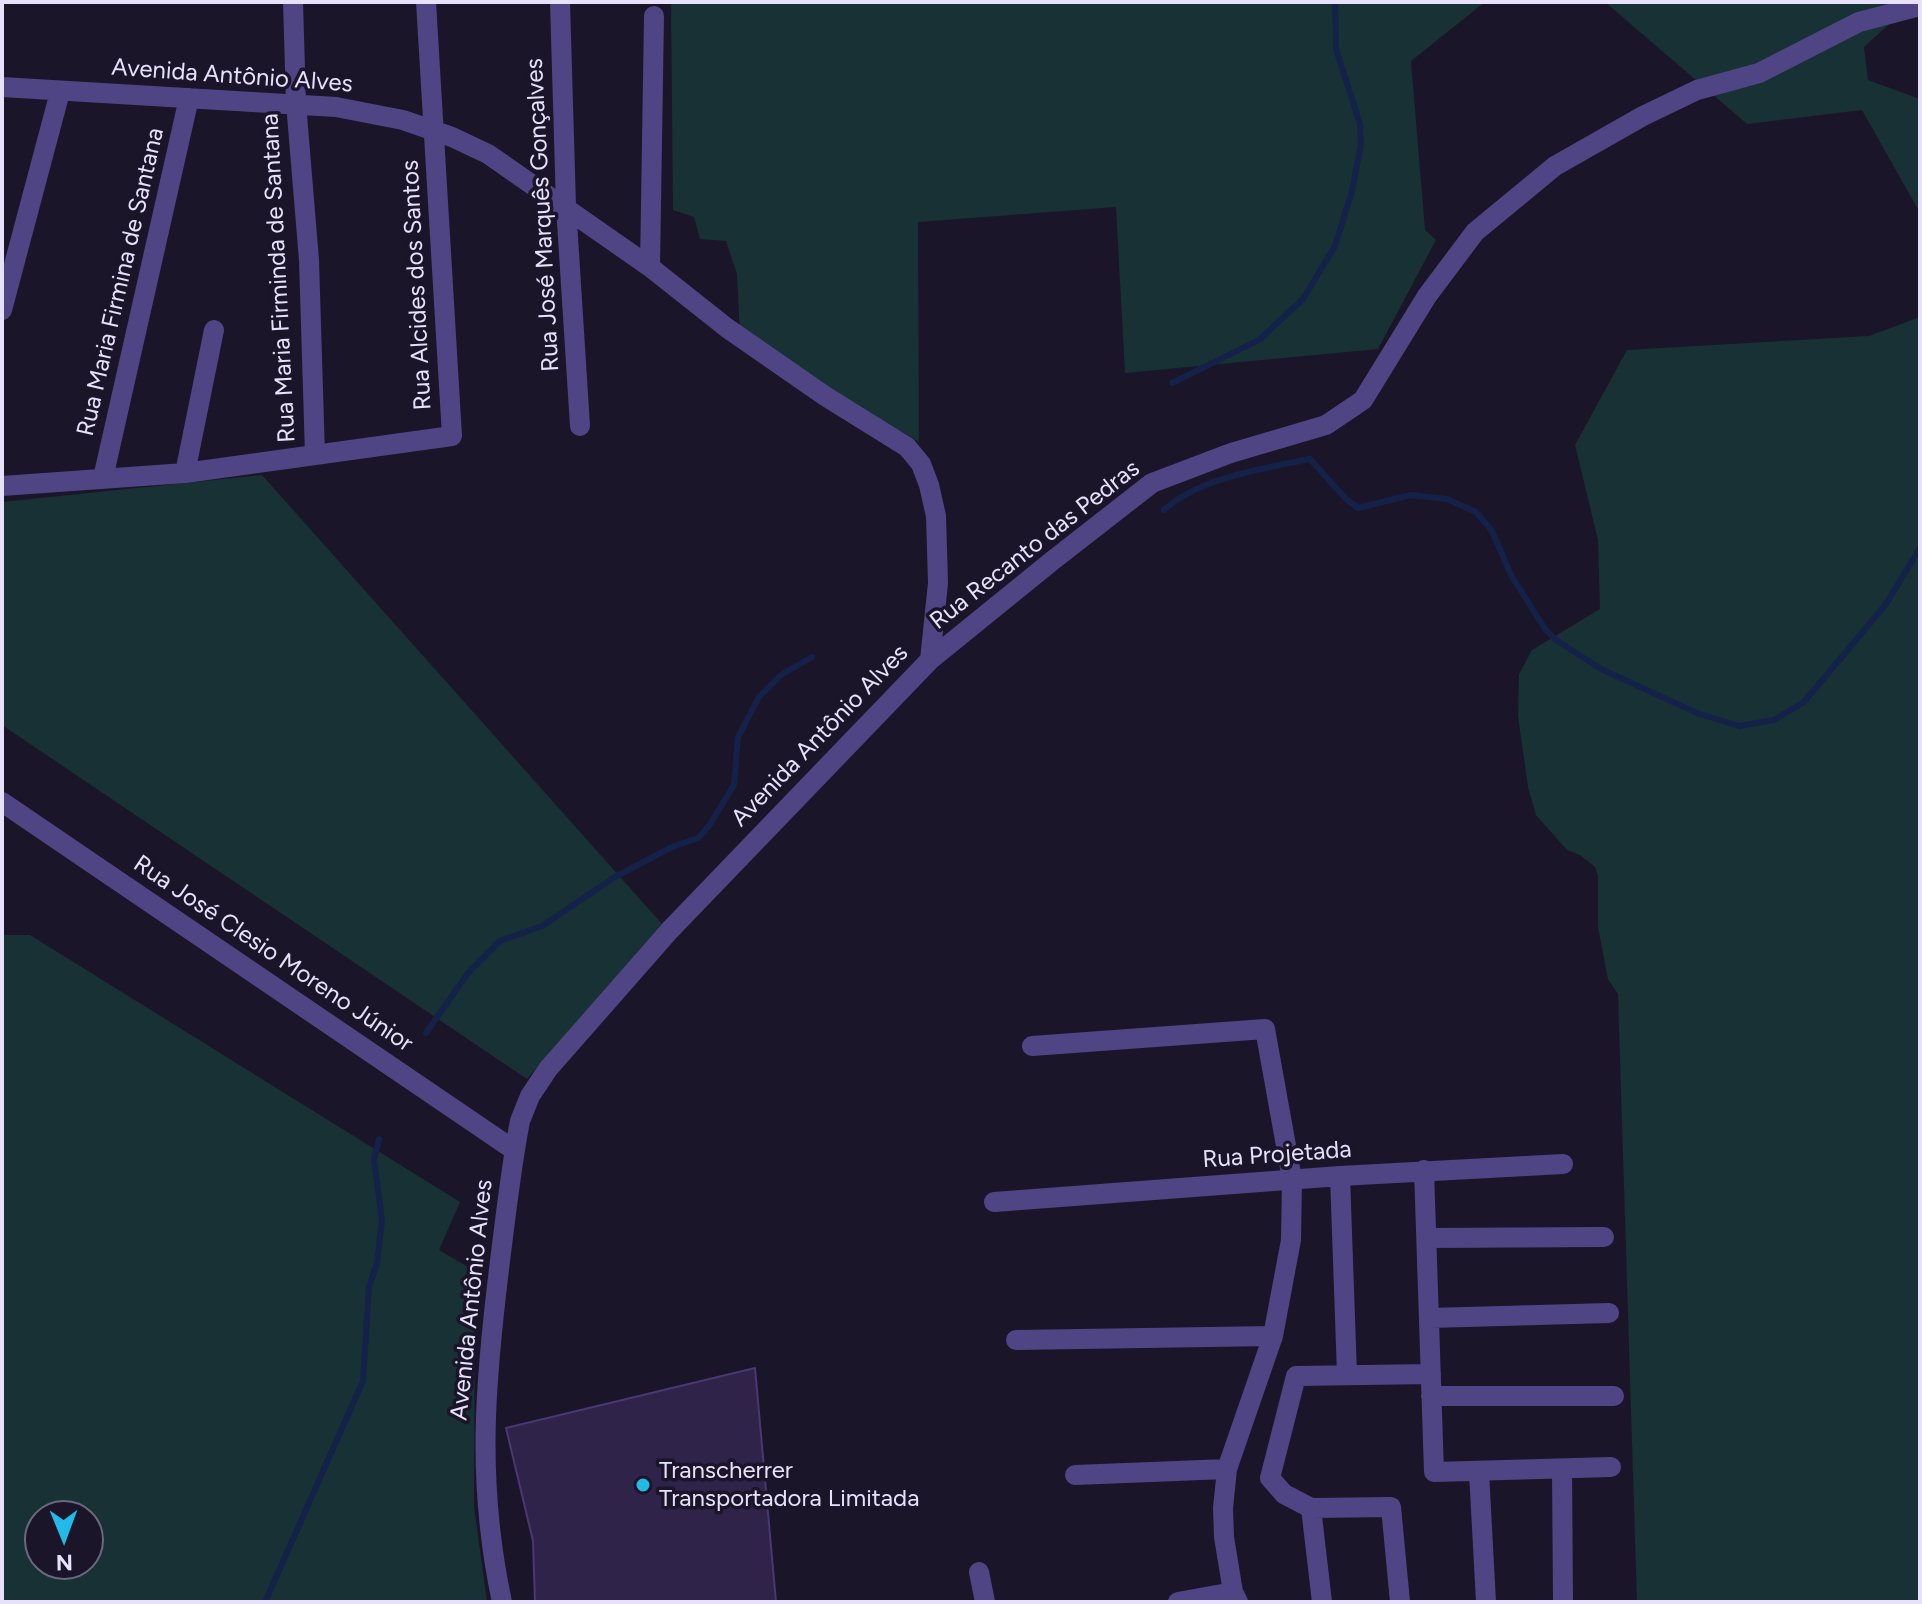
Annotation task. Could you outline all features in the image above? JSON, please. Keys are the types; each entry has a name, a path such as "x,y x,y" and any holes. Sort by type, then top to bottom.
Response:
{"street":[{"name":"Rua Maria Firminda de Santana","path":"293,2 296,103 309,260 315,455"},
{"path":"426,2 433,130"},
{"name":"Rua José Marquês Gonçalves","path":"560,2 566,206 580,426"},
{"name":"Rua Recanto das Pedras","path":"930,660 1152,483 1231,453 1326,425 1363,400 1427,296 1475,232 1555,166 1643,116 1697,90 1759,73 1859,22 1920,6"},
{"path":"650,267 654,16"},
{"name":"Avenida Antônio Alves","path":"2,87 296,103 367,112 433,130 488,154 566,206 740,337 825,396 907,447 921,464 929,485 936,516 938,583 930,660 670,930 548,1069 530,1096 520,1121 487,1368 484,1440 487,1514 502,1602"},
{"path":"2,310 60,92"},
{"name":"Rua Maria Firmina de Santana","path":"103,478 189,98"},
{"name":"Rua Alcides dos Santos","path":"315,455 452,436 433,130"},
{"path":"185,473 214,330"},
{"path":"2,486 185,473 315,455"},
{"name":"Rua José Clesio Moreno Júnior","path":"2,802 514,1150"},
{"path":"1032,1046 1265,1029 1292,1179 1291,1240 1273,1336 1227,1469 1224,1537 1235,1597 1178,1602"},
{"name":"Rua Projetada","path":"994,1202 1424,1170 1563,1164"},
{"path":"1424,1170 1434,1472 1611,1467"},
{"path":"1340,1176 1347,1374"},
{"path":"1427,1238 1604,1237"},
{"path":"1430,1318 1609,1313"},
{"path":"1016,1340 1273,1336"},
{"path":"1400,1602 1391,1507 1311,1508 1284,1494 1270,1478 1296,1376 1431,1374"},
{"path":"1431,1396 1614,1396"},
{"path":"1075,1475 1227,1469"},
{"path":"1562,1469 1563,1602"},
{"path":"1479,1472 1486,1602"},
{"path":"1311,1508 1322,1602"},
{"path":"979,1572 985,1602"}],"green space":[{"path":"671,2 1485,2 1411,61 1425,230 1436,240 1378,349 1125,373 1116,207 918,222 919,442 740,337 737,274 726,241 700,239 694,217 673,210"},
{"path":"1605,2 1914,2 1864,47 1868,80 1920,99 1920,213 1862,110 1747,124"},
{"path":"1920,317 1920,1602 1637,1602 1618,994 1608,979 1598,927 1598,876 1595,867 1580,855 1567,850 1536,815 1528,787 1518,716 1519,674 1532,650 1600,609 1598,540 1575,445 1627,350 1869,336"},
{"path":"262,475 662,924 527,1079 2,725 2,502"},
{"path":"2,935 30,935 460,1202 439,1250 475,1271 474,1506 487,1602 2,1602"}],"building":[{"name":"Transcherrer Transportadora Limitada","path":"755,1368 776,1602 535,1602 533,1541 506,1428"}],"waterway":[{"path":"1172,383 1259,340 1303,299 1335,246 1352,191 1361,144 1360,124 1336,49 1335,2"},
{"path":"1164,510 1178,499 1214,482 1310,459 1358,508 1411,495 1447,499 1476,512 1492,531 1511,575 1545,629 1556,640 1601,669 1697,713 1739,726 1774,720 1804,702 1886,604 1920,548"},
{"path":"426,1033 468,973 500,941 542,926 615,877 672,847 698,838 734,785 738,737 759,697 781,675 812,657"},
{"path":"265,1602 363,1381 369,1287 377,1263 382,1221 374,1159 379,1139"}],"place":[{"name":"Transcherrer Transportadora Limitada","path":"643,1485"}]}
